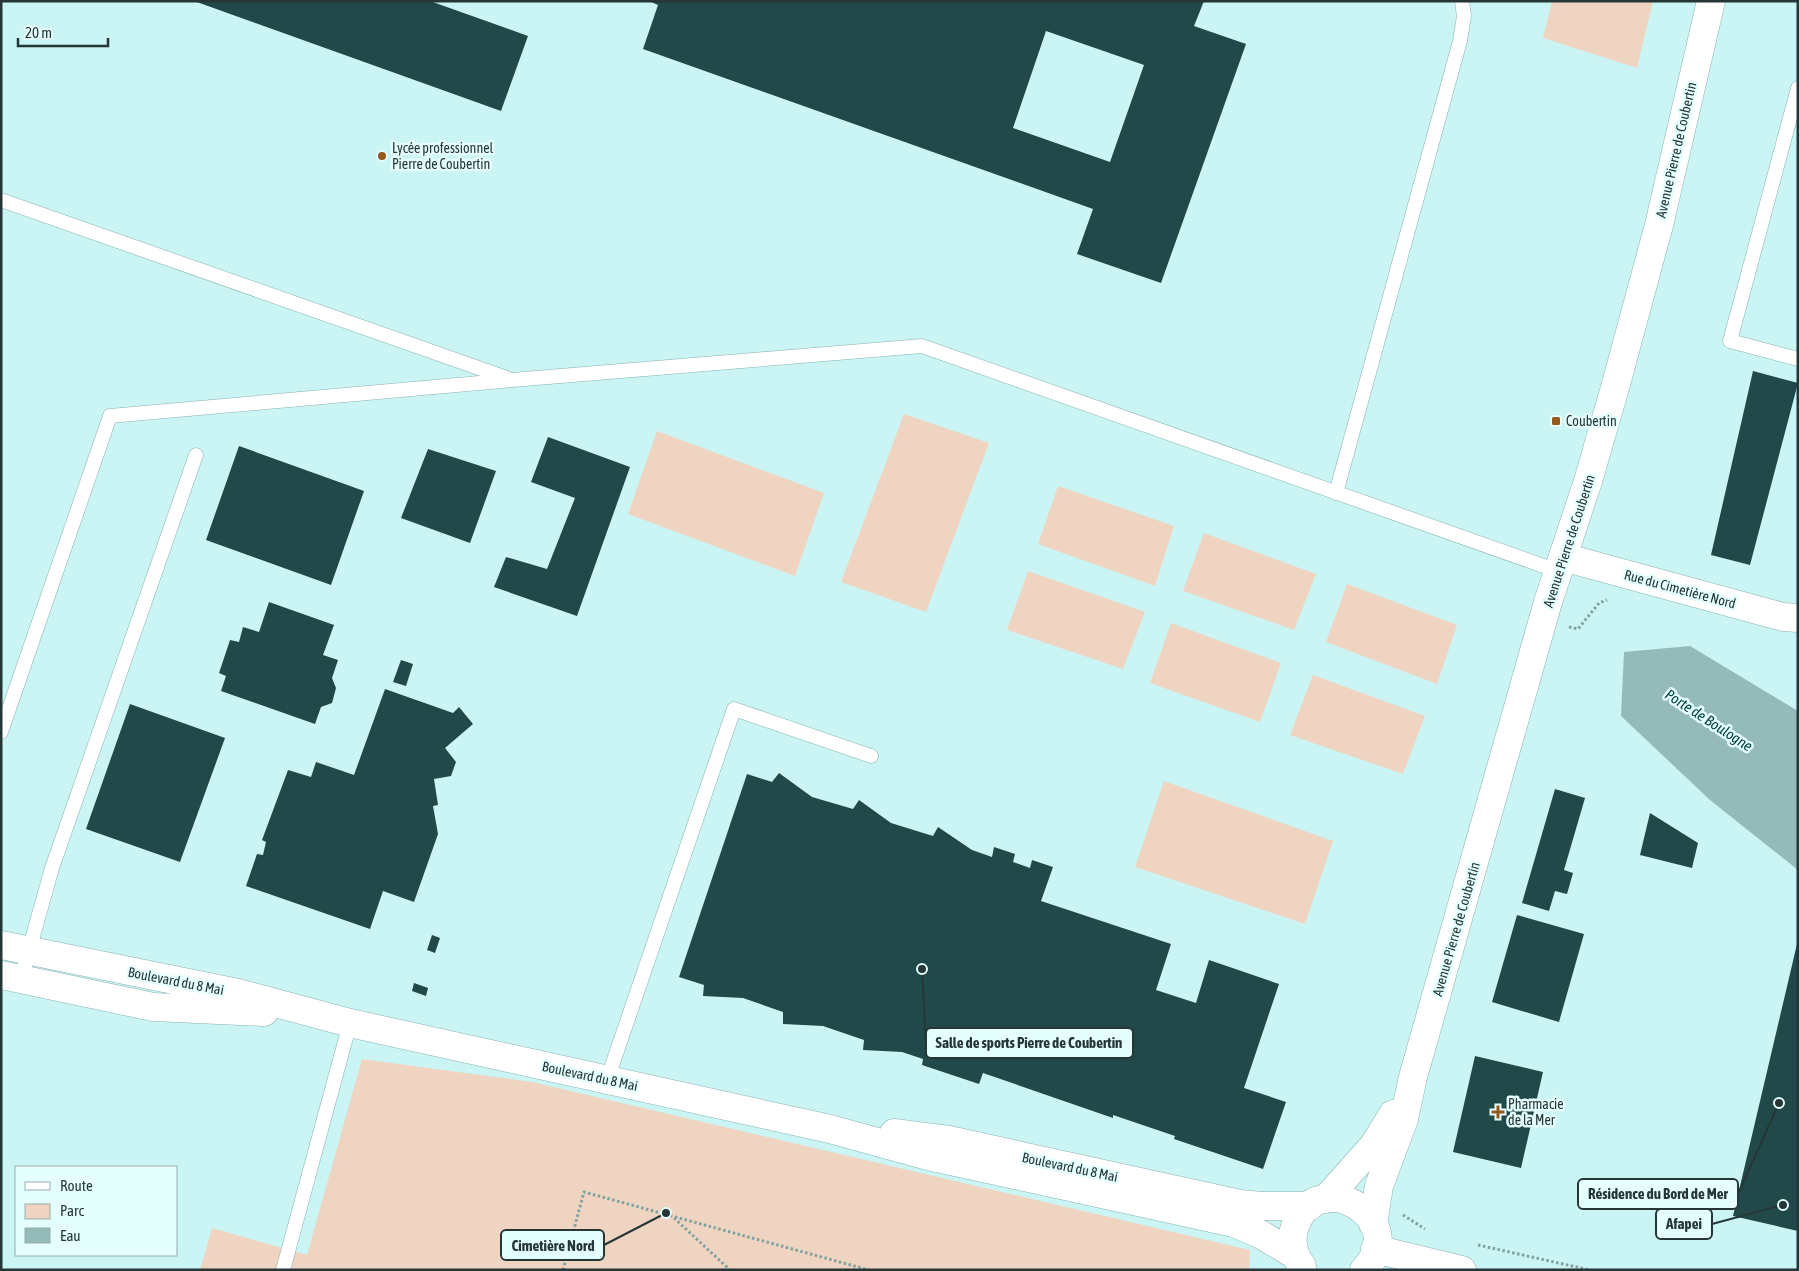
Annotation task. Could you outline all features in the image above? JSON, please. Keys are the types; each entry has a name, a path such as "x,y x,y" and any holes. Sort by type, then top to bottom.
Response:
{"street":[{"name":"Avenue Pierre de Coubertin","path":"1371,1248 1380,1186 1404,1120 1413,1076 1636,311 1659,225 1711,1"},
{"name":"Rue du Cimetière Nord","path":"1561,564 1782,617 1798,618"},
{"name":"Boulevard du 8 Mai","path":"1,945 238,993 350,1023 830,1129 938,1158 1234,1224 1260,1234 1300,1262"},
{"name":"Boulevard du 8 Mai","path":"11,977 153,1007 273,1013 350,1023"},
{"name":"Avenue Pierre de Coubertin","path":"1300,1262 1292,1244 1295,1225 1301,1215 1318,1202 1374,1145 1413,1076"},
{"name":"Boulevard du 8 Mai","path":"830,1129 932,1137 1240,1204 1262,1206 1345,1199 1357,1204 1366,1213 1371,1248"},
{"path":"1371,1248 1462,1270"}],"lane":[{"path":"1336,493 1460,41 1464,16 1462,1"},
{"path":"1798,88 1730,341 1798,359"},
{"path":"1,200 512,380"},
{"path":"1,732 110,416 922,346 1336,493 1561,564"},
{"path":"11,977 29,951 52,868 196,455"},
{"path":"607,1080 734,709 871,756"},
{"path":"283,1270 350,1023"}],"path":[{"path":"563,1270 584,1192 869,1270"},
{"path":"1398,1211 1430,1232"},
{"path":"671,1216 730,1270"},
{"path":"1473,1244 1590,1270"}],"green space":[{"path":"1552,1 1653,1 1637,68 1543,38"},
{"path":"904,414 989,443 926,612 841,582"},
{"path":"657,431 824,493 795,576 628,514"},
{"path":"1058,486 1174,526 1155,586 1038,544"},
{"path":"1204,533 1316,574 1294,630 1183,591"},
{"path":"1028,571 1145,612 1123,669 1007,630"},
{"path":"1347,584 1457,625 1437,684 1326,642"},
{"path":"1171,623 1281,663 1260,722 1150,683"},
{"path":"1313,675 1425,716 1403,774 1290,735"},
{"path":"1164,781 1333,841 1305,924 1135,867"},
{"path":"362,1059 532,1082 1250,1250 1249,1270 200,1270 212,1228 307,1255"}],"water":[{"name":"Porte de Boulogne","path":"1690,646 1798,711 1798,870 1710,800 1621,716 1624,652"}],"building":[{"path":"194,1 430,1 528,36 501,111"},
{"path":"649,1 1204,1 1194,26 1246,44 1161,283 1077,254 1093,209 643,49 658,5","holes":["1046,31 1144,65 1110,162 1013,128"]},
{"path":"1753,371 1798,383 1750,565 1711,555"},
{"path":"548,437 630,467 577,616 494,587 506,557 547,569 575,498 531,482"},
{"path":"239,446 364,491 331,585 206,540"},
{"path":"428,449 496,471 470,543 401,518"},
{"path":"269,602 334,625 323,655 338,660 332,678 336,688 332,703 321,707 315,724 221,691 226,676 219,673 230,640 239,642 243,627 259,632"},
{"path":"401,660 413,664 406,686 393,682"},
{"path":"385,689 453,713 459,707 473,724 445,748 456,762 451,776 434,779 438,805 433,806 438,834 414,902 383,891 370,929 246,886 257,854 263,855 266,842 262,840 288,770 311,777 316,762 354,775"},
{"path":"130,704 225,738 180,862 86,829"},
{"path":"779,773 812,797 853,809 859,800 891,823 933,836 938,827 972,850 992,857 994,847 1015,854 1013,862 1030,868 1032,860 1053,867 1041,901 1171,944 1156,990 1196,1003 1209,960 1279,984 1244,1088 1286,1102 1263,1169 1174,1139 1175,1136 1113,1115 1113,1118 983,1073 979,1084 922,1065 923,1059 902,1052 863,1050 864,1040 823,1026 783,1024 783,1012 743,998 703,996 704,985 679,977 747,774 772,782"},
{"path":"1555,789 1585,798 1564,870 1573,873 1567,894 1555,891 1549,911 1522,903"},
{"path":"1650,813 1698,843 1692,868 1640,855"},
{"path":"1517,915 1584,934 1559,1022 1492,1002"},
{"path":"432,935 440,938 435,953 427,950"},
{"path":"1798,944 1798,1231 1733,1216"},
{"path":"414,983 428,988 426,996 412,991"},
{"name":"Pharmacie de la Mer","path":"1475,1056 1543,1072 1521,1168 1453,1152"}],"place":[{"name":"Lycée professionnel Pierre de Coubertin","path":"382,156"},
{"name":"Coubertin","path":"1556,421"},
{"name":"Salle de sports Pierre de Coubertin","path":"922,969"},
{"name":"Résidence du Bord de Mer","path":"1779,1103"},
{"name":"Pharmacie de la Mer","path":"1498,1112"},
{"name":"Afapei","path":"1783,1205"},
{"name":"Cimetière Nord","path":"666,1213"}]}
